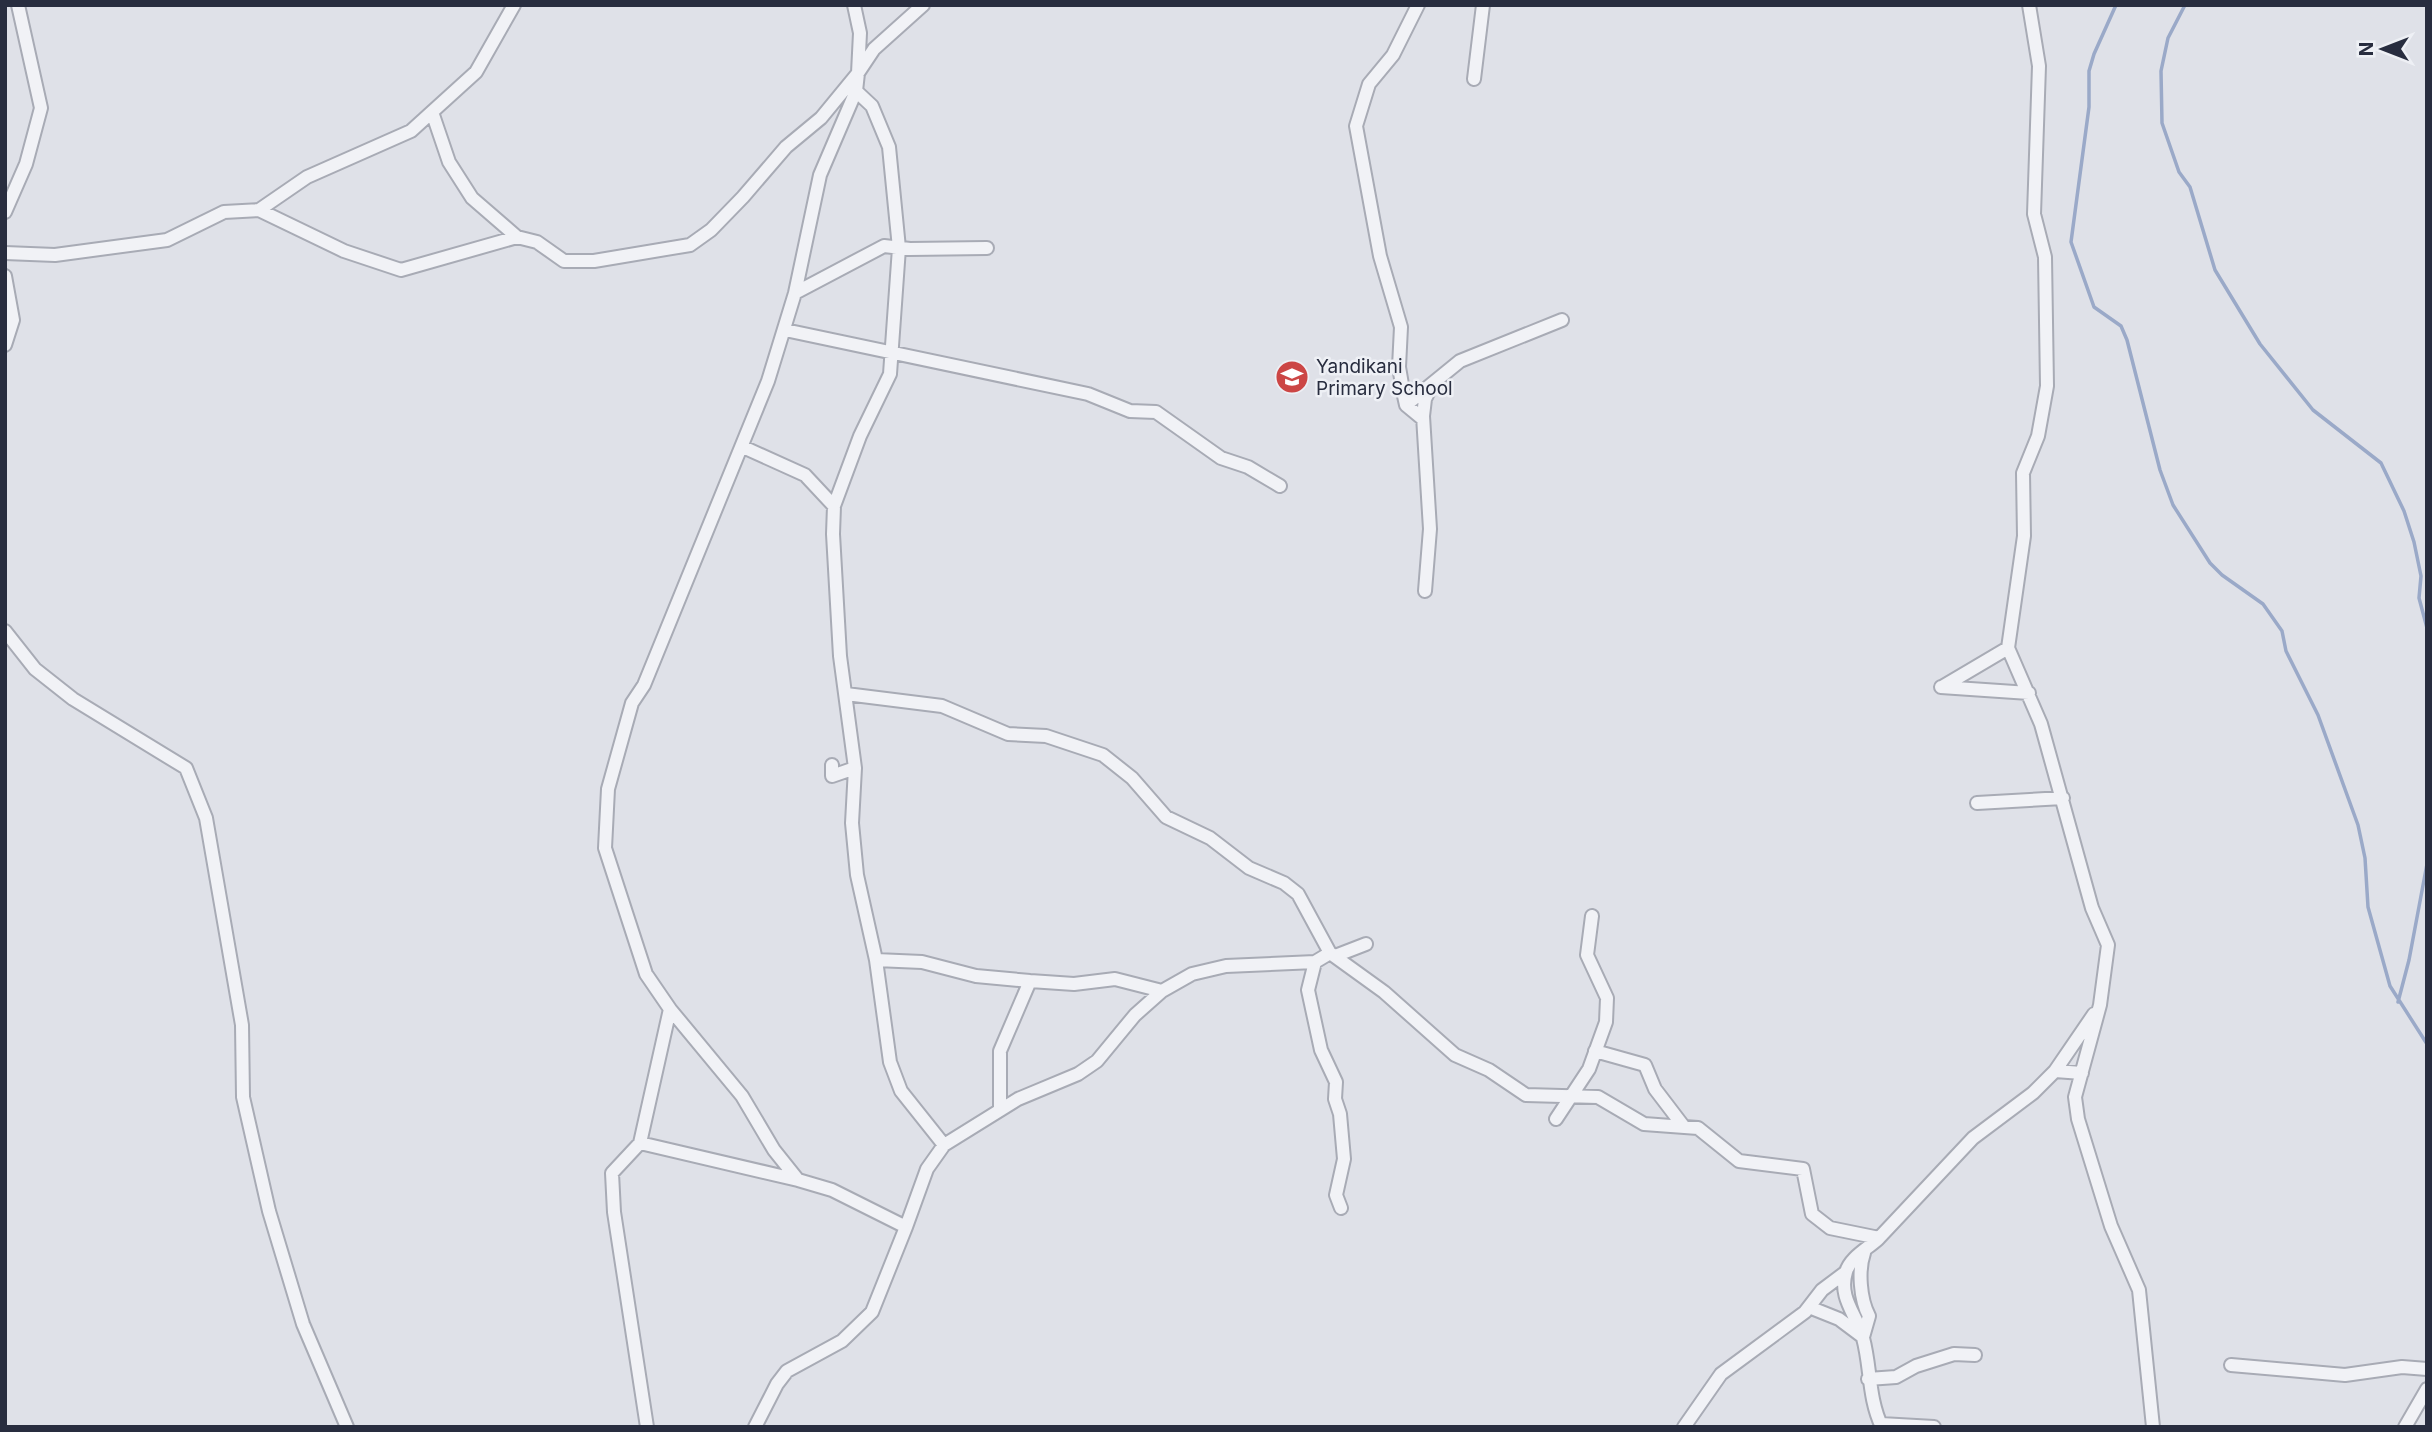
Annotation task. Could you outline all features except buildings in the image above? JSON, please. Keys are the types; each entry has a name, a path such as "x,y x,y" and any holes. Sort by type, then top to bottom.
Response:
{"street":[{"path":"5,212 26,164 41,108 18,5"},
{"path":"258,210 307,177 411,131 476,72 514,5"},
{"path":"798,1180 774,1150 742,1096 670,1009 646,974 605,848 608,789 632,703 644,685 743,447 785,330 820,175 856,91 860,33 854,5"},
{"path":"432,112 449,162 472,198 517,237 537,242 564,261 594,261 690,245 711,230 744,197 786,147 821,118 874,50 923,5"},
{"path":"1418,5 1393,55 1369,84 1356,126 1380,256 1399,317 1399,367 1406,405 1423,419"},
{"path":"1474,79 1483,5"},
{"path":"2029,5 2039,66 2034,214 2045,257 2046,386 2038,436 2023,473 2024,536 2008,649 2029,693 2063,797 2092,908 2108,945 2100,1005 2075,1097 2078,1119 2111,1226 2139,1290 2153,1427"},
{"path":"856,91 872,106 888,147 899,248 890,374 860,436 834,506 833,534 840,656 855,768 852,823 858,875 876,960 890,1062 901,1090 944,1145"},
{"path":"5,253 55,256 167,240 224,212 258,210 344,251 401,270 517,237"},
{"path":"795,293 884,246 987,248"},
{"path":"5,276 13,320 5,345"},
{"path":"1406,405 1460,361 1562,320"},
{"path":"785,330 1088,394 1130,411 1156,412 1221,458 1248,467 1280,486"},
{"path":"1425,591 1430,505 1423,419 1424,399 1433,383"},
{"path":"743,447 805,475 834,506"},
{"path":"5,631 35,669 73,699 186,768 206,818 242,1025 243,1097 269,1211 303,1324 347,1427"},
{"path":"2008,649 1941,687 2029,693"},
{"path":"846,694 915,705 942,706 1009,734 1045,736 1103,755 1132,778 1166,817 1210,838 1249,868 1284,883 1298,894 1333,955 1384,992 1455,1055 1489,1070 1526,1095 1572,1094 1598,1097 1644,1124 1698,1128 1739,1161 1803,1169 1812,1214 1830,1228 1879,1238"},
{"path":"832,765 832,776 855,768"},
{"path":"1977,803 2063,797"},
{"path":"1556,1119 1589,1069 1606,1022 1607,998 1587,955 1592,916"},
{"path":"755,1427 777,1384 788,1371 842,1341 872,1312 927,1169 944,1145 1000,1109 1045,1085 1078,1074 1097,1061 1135,1015 1162,991 1192,974 1226,966 1315,962 1366,944"},
{"path":"876,960 922,962 976,976 1030,981 1074,984 1115,979 1162,991"},
{"path":"1315,962 1308,990 1321,1050 1336,1082 1335,1099 1340,1114 1344,1159 1336,1195 1341,1208"},
{"path":"1000,1109 1000,1051 1030,981"},
{"path":"1684,1427 1721,1374 1809,1307 1822,1290 1846,1272 1853,1259 1864,1253 1879,1238 1973,1138 2034,1093 2055,1072 2100,1005"},
{"path":"647,1427 614,1212 612,1173 640,1143 670,1009"},
{"path":"1595,1051 1645,1065 1655,1089 1684,1127"},
{"path":"2055,1072 2082,1073"},
{"path":"640,1143 832,1190 906,1227"},
{"path":"1863,1337 1869,1316 1864,1308 1860,1264 1864,1253"},
{"path":"1846,1272 1847,1307 1863,1337 1868,1379 1882,1425 1934,1427"},
{"path":"1809,1307 1839,1319 1863,1337"},
{"path":"1868,1379 1896,1377 1916,1366 1954,1354 1975,1355"},
{"path":"2231,1365 2345,1375 2402,1367 2427,1369"},
{"path":"2405,1427 2427,1389"}],"waterway":[{"path":"2116,5 2089,71 2089,107 2071,242 2094,307 2121,326 2127,340 2160,470 2173,505 2210,563 2222,575 2263,604 2282,631 2286,651 2318,715 2358,825 2365,858 2368,907 2390,986 2427,1044"},
{"path":"2185,5 2168,38 2161,71 2162,123 2179,172 2190,187 2215,270 2260,344 2313,410 2381,463 2404,511 2414,542 2421,576 2419,598 2427,628"},
{"path":"2398,1002 2409,960 2427,864"}],"place":[{"name":"Yandikani Primary School","path":"1292,377"}]}
